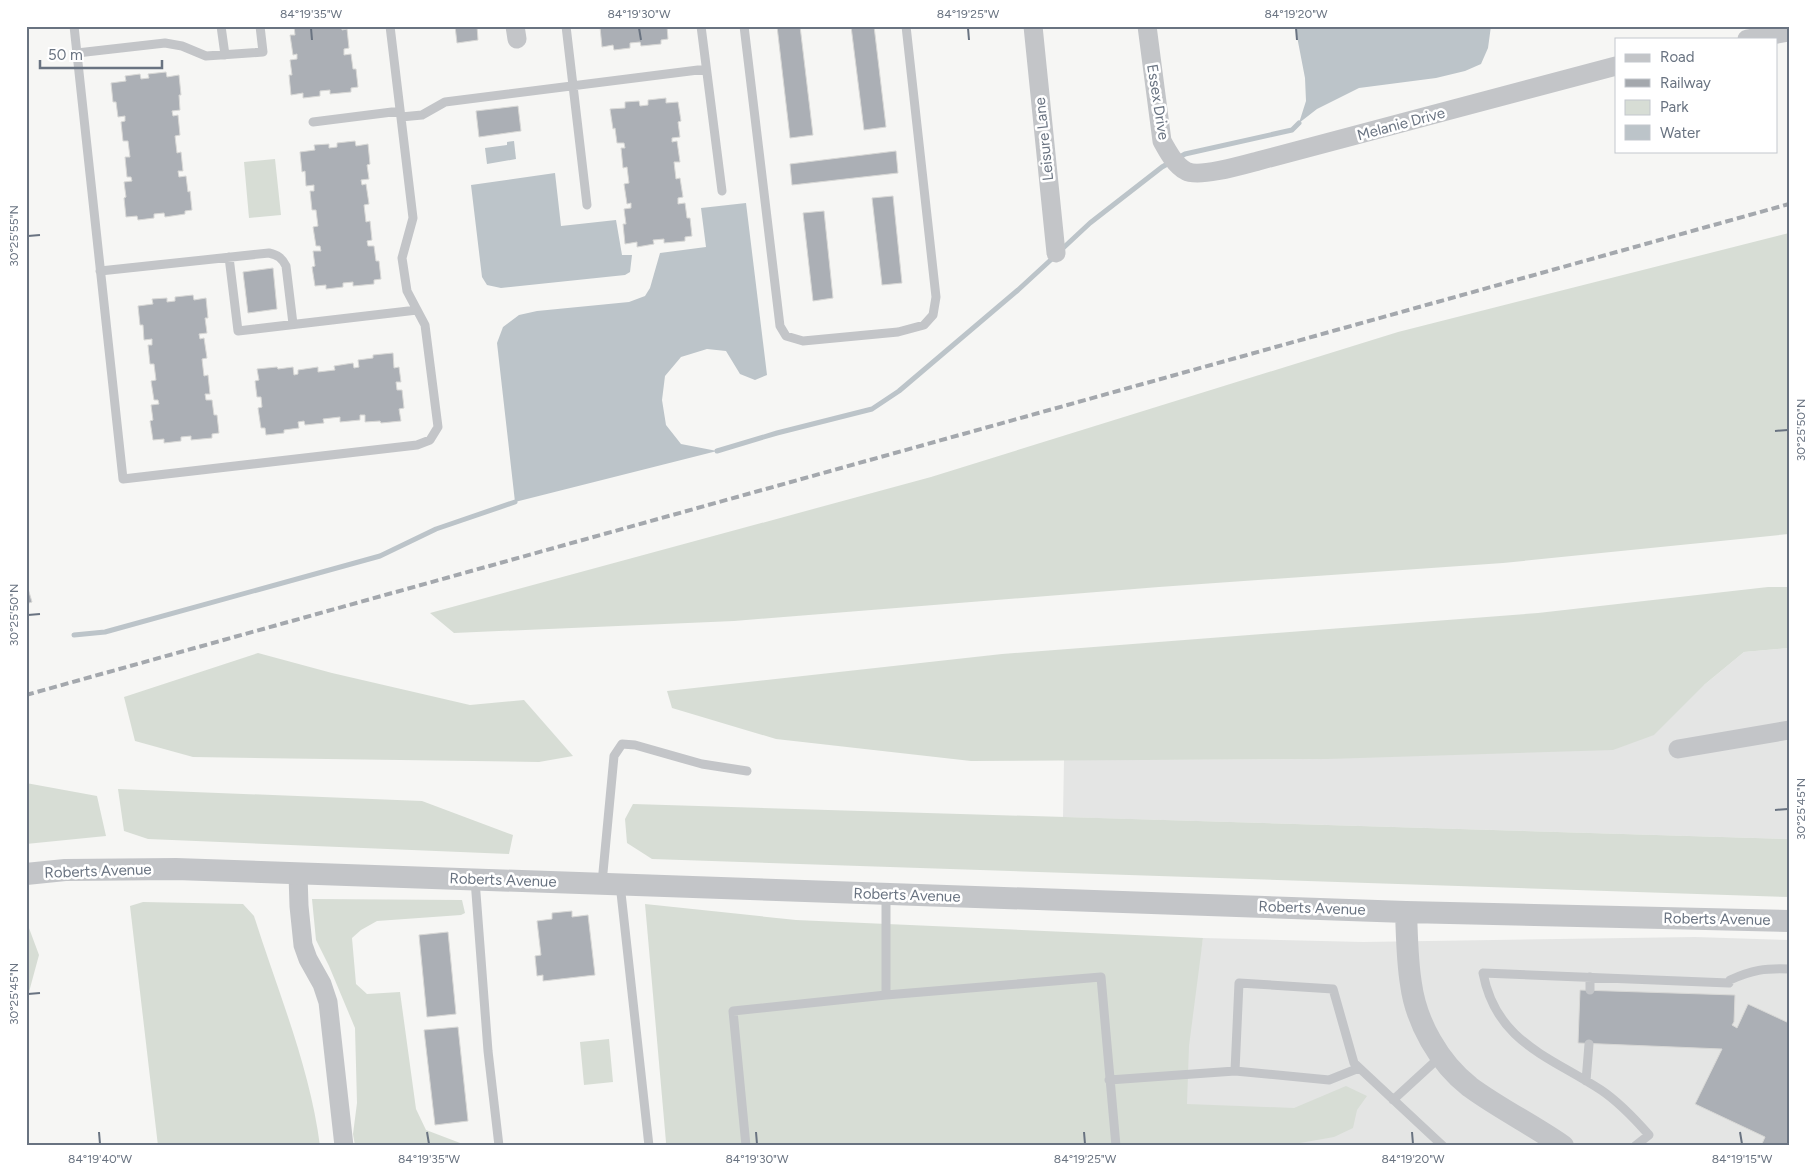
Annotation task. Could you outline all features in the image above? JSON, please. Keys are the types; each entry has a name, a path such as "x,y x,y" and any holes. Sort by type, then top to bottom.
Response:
{"street":[{"name":"Leisure Lane","path":"1033,26 1056,253"},
{"name":"Essex Drive","path":"1147,26 1162,141 1178,164"},
{"path":"1753,38 1789,32"},
{"name":"Melanie Drive","path":"1178,164 1197,174 1258,161 1615,66"},
{"path":"1678,748 1789,730"},
{"name":"Roberts Avenue","path":"26,874 65,870 176,869 1406,912 1789,921"},
{"path":"298,874 303,945 308,959 322,984 328,1002 344,1146"},
{"path":"1406,912 1411,984 1415,1005 1426,1030 1441,1056 1454,1073 1469,1086 1563,1146"}],"lane":[{"path":"74,26 123,479 417,445 430,440 438,427 425,325 407,291 402,258 413,218 390,26"},
{"path":"221,26 225,55"},
{"path":"76,53 165,43 182,46 206,56 263,52 260,26"},
{"path":"566,26 587,205"},
{"path":"701,26 722,191"},
{"path":"744,26 780,326 786,336 803,342 898,332 924,325 933,315 936,297 906,26"},
{"path":"313,122 401,114 422,114 445,102 706,69"},
{"path":"100,271 269,253 278,255 286,266 293,324"},
{"path":"229,257 238,331 417,310"},
{"path":"649,1146 611,884 614,756 622,744 635,745 702,764 747,771"},
{"path":"475,878 488,1052 499,1146"},
{"path":"886,894 886,995"},
{"path":"1635,1146 1649,1135 1631,1115 1603,1091 1521,1040 1501,1019 1492,1004 1486,987 1484,973 1729,983 1730,980 1746,973 1766,968 1789,969"},
{"path":"746,1146 733,1011 886,995 1101,977 1116,1146"},
{"path":"1590,977 1590,990"},
{"path":"1235,1071 1239,983 1333,989 1354,1063 1443,1146"},
{"path":"1586,1081 1590,1044"},
{"path":"1393,1100 1441,1056"},
{"path":"1109,1080 1235,1071 1329,1080 1359,1068"}],"shaded area":[{"path":"1789,648 1789,839 1063,817 1064,760 1328,759 1704,685 1744,652"},
{"path":"1695,937 1789,940 1789,1146 1171,1146 1172,1126 1203,938 1363,942"}],"green space":[{"path":"275,159 281,215 249,218 244,162"},
{"path":"1789,233 1789,534 1503,563 1159,587 734,621 454,633 430,613 931,477 1398,332"},
{"path":"1768,587 1789,587 1789,648 1744,652 1704,685 1654,735 1613,750 1328,759 971,761 776,739 672,708 667,691 1002,654 1538,613"},
{"path":"258,653 332,673 470,705 524,700 573,756 539,762 193,757 135,741 124,697"},
{"path":"26,783 97,796 106,836 26,844"},
{"path":"118,789 422,801 513,835 509,854 148,839 124,831"},
{"path":"633,804 1789,839 1789,897 652,859 627,843 625,819"},
{"path":"312,899 462,900 465,913 461,915 377,921 361,930 352,938 356,984 367,994 400,992 416,1109 426,1130 468,1146 355,1146 353,1134 357,1103 355,1028 316,940"},
{"path":"143,902 243,904 254,916 301,1059 309,1087 320,1146 158,1146 130,906"},
{"path":"645,904 796,920 1203,938 1189,1046 1187,1104 1294,1108 1346,1086 1367,1096 1357,1110 1353,1128 1334,1137 1283,1146 665,1146"},
{"path":"26,920 39,955 26,1003"},
{"path":"609,1039 613,1082 584,1085 580,1042"}],"water":[{"path":"1295,26 1491,26 1488,48 1481,64 1465,71 1436,78 1359,88 1317,109 1299,123 1306,101 1305,78"},
{"path":"514,141 516,159 487,164 485,148 507,145 507,142"},
{"path":"555,173 561,226 616,220 622,255 632,255 630,272 625,275 501,288 487,285 482,277 471,185"},
{"path":"746,203 767,375 755,380 740,374 726,351 707,349 681,357 665,376 662,400 666,425 681,444 717,451 515,502 497,343 503,327 519,315 537,311 629,302 645,296 650,288 660,253 706,247 701,208"}],"building":[{"path":"294,26 342,26 342,30 347,29 349,48 344,49 344,55 351,54 353,69 356,69 358,87 351,88 351,92 330,94 330,90 320,91 320,96 303,98 303,93 291,95 289,75 292,75 290,60 297,59 297,54 293,55 290,35 295,35"},
{"path":"455,26 477,26 478,40 457,43"},
{"path":"602,26 667,26 668,39 661,40 661,44 641,46 640,42 630,43 630,48 614,50 613,45 602,47 600,27"},
{"path":"777,26 800,26 813,135 790,138"},
{"path":"851,26 874,26 886,127 864,130"},
{"path":"166,72 167,77 179,75 180,110 172,111 173,116 178,115 180,135 175,136 177,153 181,152 183,171 178,171 179,177 186,176 192,210 185,211 185,214 165,217 164,213 154,214 154,218 138,220 137,216 126,217 124,182 132,181 131,177 127,177 125,157 130,157 128,141 123,141 121,122 125,121 125,116 118,117 116,102 113,102 111,83 126,81 125,76 140,74 141,79 149,78 148,74"},
{"path":"666,98 666,103 678,102 681,121 678,122 680,137 672,138 672,142 677,141 680,162 674,162 676,179 680,178 683,197 678,198 678,204 685,203 687,218 690,218 692,236 685,237 685,241 664,243 664,239 653,240 654,244 637,247 637,242 625,244 623,224 626,224 624,209 631,208 631,203 627,204 624,184 629,183 627,167 623,168 621,148 625,148 624,143 617,143 610,109 625,108 625,102 639,101 640,106 648,105 648,100"},
{"path":"518,106 521,131 479,137 476,111"},
{"path":"355,141 356,146 368,144 370,164 367,165 369,179 361,180 362,185 366,184 369,204 364,205 366,222 370,221 372,240 367,241 368,246 374,246 376,261 379,261 381,279 374,280 374,284 353,286 353,282 343,283 343,287 326,289 326,285 315,286 312,267 315,266 313,251 321,251 320,246 316,246 313,227 318,226 316,210 312,210 310,191 314,191 314,185 306,186 305,171 302,172 300,152 315,150 314,145 329,144 329,148 337,147 337,143"},
{"path":"896,151 898,173 792,185 790,164"},
{"path":"893,196 902,283 882,285 872,198"},
{"path":"824,211 833,298 813,301 803,213"},
{"path":"273,268 277,309 248,313 243,272"},
{"path":"193,295 194,300 206,298 208,318 205,318 207,333 199,334 200,339 204,338 207,358 202,359 204,376 208,375 210,394 205,394 206,400 212,400 214,415 217,415 219,433 212,434 212,438 191,440 191,436 181,437 181,441 164,443 164,439 153,440 150,421 153,420 151,405 159,404 158,400 154,400 151,381 156,380 154,364 150,364 148,345 152,345 152,339 144,340 143,325 140,325 138,306 153,304 152,299 167,298 167,302 175,301 175,297"},
{"path":"393,353 394,368 399,367 401,382 396,382 397,390 402,390 404,408 399,409 401,421 365,422 365,415 360,415 360,420 340,422 340,417 323,419 324,423 305,425 304,421 298,422 299,428 284,430 284,433 266,435 265,428 261,428 258,408 262,407 261,397 257,397 255,381 259,380 257,369 293,367 294,375 298,374 298,370 318,367 318,372 335,370 334,366 353,363 354,368 359,367 358,360 373,358 373,355"},
{"path":"26,582 32,602 26,604"},
{"path":"572,911 572,917 588,915 595,975 543,981 543,975 537,976 535,956 541,955 537,921 552,919 552,913"},
{"path":"448,932 456,1014 427,1017 419,935"},
{"path":"1580,990 1735,995 1734,1022 1732,1025 1737,1028 1748,1004 1789,1023 1789,1146 1761,1146 1765,1137 1695,1104 1722,1049 1578,1043"},
{"path":"458,1027 468,1121 435,1125 424,1030"}],"waterway":[{"path":"1061,250 1090,223 1162,167 1185,154 1292,130 1299,123"},
{"path":"717,451 777,433 872,409 899,391 1055,256"},
{"path":"74,635 105,632 380,556 436,529 515,502"}],"railway":[{"path":"26,695 1789,204"}]}
